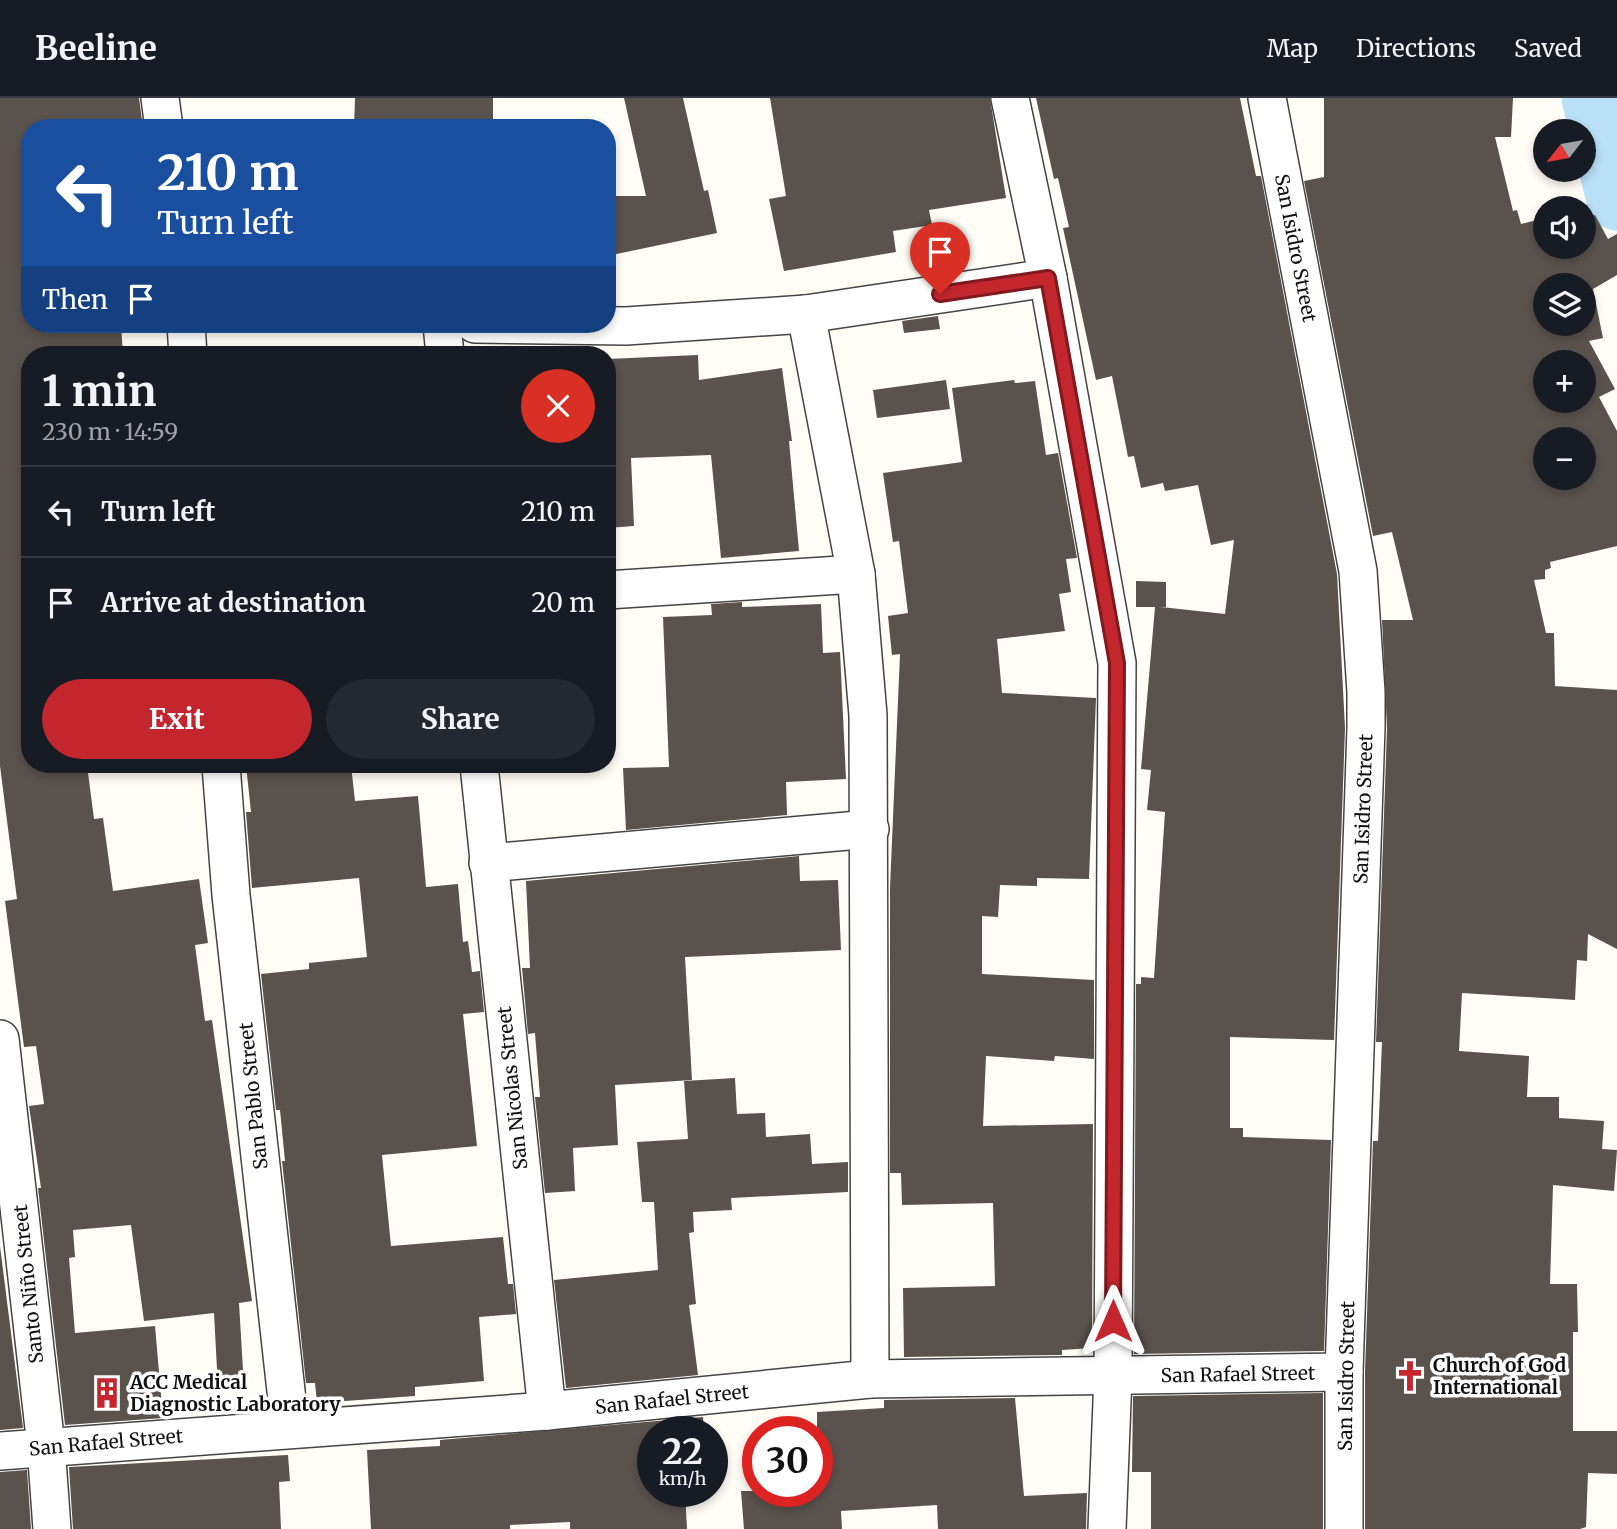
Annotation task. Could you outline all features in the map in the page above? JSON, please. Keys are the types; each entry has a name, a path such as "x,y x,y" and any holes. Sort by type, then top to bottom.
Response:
{"street":[{"path":"160,98 162,119"},
{"path":"1010,98 1048,278 1117,663 1113,1376 1107,1529"},
{"name":"San Isidro Street","path":"1266,98 1358,571 1364,652 1366,728 1344,1372 1343,1529"},
{"path":"616,326 806,314 1048,278"},
{"path":"806,314 856,574 868,715 870,1379"},
{"path":"616,589 856,574"},
{"name":"San Pablo Street","path":"221,773 231,895 290,1427"},
{"name":"San Nicolas Street","path":"480,773 547,1411"},
{"path":"488,863 870,829"},
{"name":"Santo Niño Street","path":"0,1039 10,1206 46,1446 52,1529"},
{"name":"San Rafael Street","path":"0,1451 290,1427 547,1411 870,1379 1344,1372"}],"building":[{"path":"0,98 139,98 142,119 21,119 21,333 122,333 122,346 21,346 21,773 88,773 94,819 103,818 113,891 199,879 208,943 195,945 205,1021 212,1020 252,1301 239,1303 244,1387 218,1388 214,1313 144,1321 131,1225 73,1230 75,1257 69,1258 75,1333 155,1326 163,1418 65,1425 38,1188 41,1188 29,1106 44,1104 36,1046 24,1047 5,901 17,899 0,766"},
{"path":"355,98 493,98 493,119 354,119"},
{"path":"624,98 683,98 704,191 708,190 717,233 616,254 616,196 646,196"},
{"path":"770,98 990,98 1006,198 929,210 932,225 893,231 896,252 784,271 769,199 786,196"},
{"path":"1036,98 1240,98 1256,176 1261,176 1337,574 1345,728 1334,1040 1230,1037 1230,1128 1243,1128 1243,1137 1331,1140 1324,1351 1134,1354 1136,984 1141,984 1141,977 1154,978 1165,812 1147,810 1151,770 1141,769 1155,607 1136,607 1136,581 1166,582 1166,607 1161,607 1225,614 1234,540 1211,545 1198,485 1165,491 1163,483 1141,488 1134,456 1128,457 1112,376 1096,380 1063,228 1069,227 1058,178 1054,179"},
{"path":"1324,98 1513,98 1511,137 1495,137 1513,211 1517,210 1521,224 1533,221 1533,259 1596,259 1596,217 1608,239 1617,234 1617,275 1596,287 1596,273 1533,273 1533,336 1596,336 1596,304 1603,338 1589,341 1594,350 1533,350 1533,413 1596,413 1596,354 1615,389 1599,397 1617,431 1617,546 1550,562 1551,568 1545,570 1545,579 1534,580 1546,633 1554,633 1555,686 1617,690 1617,949 1588,934 1587,961 1577,960 1575,1000 1462,993 1459,1051 1529,1056 1527,1097 1559,1097 1559,1118 1604,1121 1602,1149 1617,1150 1614,1191 1553,1185 1550,1284 1577,1284 1578,1332 1573,1332 1573,1431 1617,1431 1617,1474 1588,1473 1586,1527 1580,1529 1365,1529 1365,1372 1373,1141 1378,1141 1382,1042 1376,1042 1387,729 1382,620 1413,620 1392,532 1373,536 1304,181 1324,177"},
{"path":"938,316 940,329 904,333 902,321"},
{"path":"698,355 699,380 782,368 792,441 789,441 799,551 721,558 711,455 631,458 634,526 616,527 616,359"},
{"path":"946,380 950,409 877,418 873,390"},
{"path":"1014,380 1015,383 1035,381 1046,455 1058,453 1077,558 1066,559 1071,592 1059,594 1065,631 997,639 1002,693 1096,698 1089,879 1037,878 1037,886 1000,885 998,917 982,916 982,974 1094,980 1094,1059 1055,1056 1054,1061 986,1056 983,1126 1093,1124 1092,1348 1062,1350 1062,1355 904,1357 903,1288 995,1286 993,1203 902,1205 901,1173 890,1173 890,888 900,654 892,655 888,616 908,613 899,541 893,542 883,473 962,462 952,388"},
{"path":"742,602 742,607 821,604 823,653 840,652 846,779 786,782 787,815 626,830 623,768 669,767 663,617 712,615 711,604"},
{"path":"247,773 352,773 355,801 418,796 426,887 458,884 463,942 468,941 472,972 480,971 484,1012 463,1014 477,1146 382,1155 391,1246 503,1237 508,1284 513,1284 516,1314 479,1317 484,1381 415,1387 415,1396 317,1403 315,1383 306,1383 282,1161 285,1161 280,1110 276,1110 261,974 309,969 309,963 367,957 359,878 252,888 246,812 251,812"},
{"path":"799,856 800,881 838,880 841,950 685,957 692,1080 615,1085 618,1145 573,1148 575,1191 545,1193 535,1097 540,1097 535,1033 528,1034 522,968 530,968 526,881"},
{"path":"735,1078 737,1114 765,1113 766,1137 810,1134 812,1164 848,1162 848,1192 731,1198 732,1210 693,1212 694,1232 689,1233 696,1304 689,1305 698,1375 566,1388 554,1280 658,1270 654,1202 642,1202 637,1142 688,1139 684,1081"},
{"path":"0,1246 23,1428 0,1430"},
{"path":"1323,1393 1323,1529 1151,1529 1151,1472 1132,1472 1133,1396"},
{"path":"1015,1398 1024,1496 1087,1493 1086,1529 938,1529 937,1505 841,1511 842,1529 744,1529 742,1507 833,1507 833,1416 817,1416 817,1412 884,1408 884,1400"},
{"path":"637,1423 637,1507 686,1507 687,1529 570,1529 570,1522 510,1525 510,1529 371,1529 367,1450 440,1446 440,1440"},
{"path":"288,1455 290,1481 279,1482 281,1529 73,1529 69,1467"},
{"path":"27,1470 31,1529 0,1529 0,1472"}],"waterway":[{"path":"1592,98 1617,200"}],"place":[{"name":"Church of God International","path":"1410,1376"},
{"name":"ACC Medical Diagnostic Laboratory","path":"107,1393"}],"route":[{"path":"940,294 1048,278 1117,663 1113,1321"}]}
